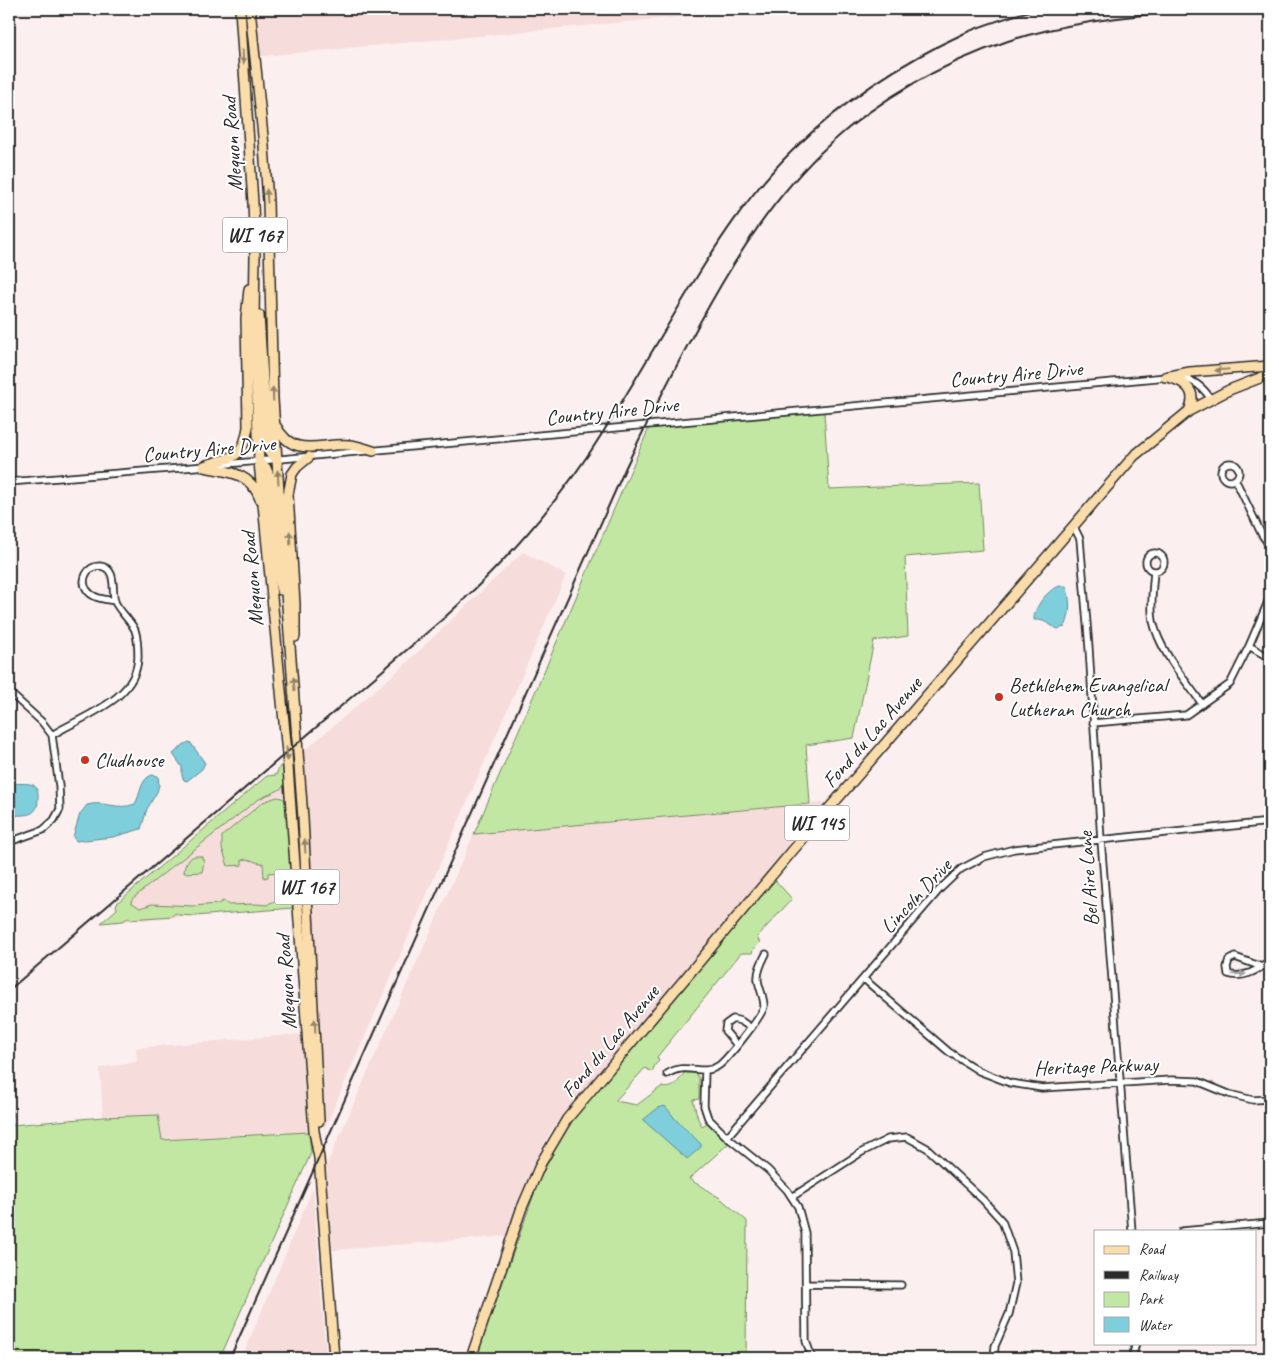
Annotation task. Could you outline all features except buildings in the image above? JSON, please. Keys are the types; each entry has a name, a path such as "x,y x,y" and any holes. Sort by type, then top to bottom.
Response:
{"main road":[{"name":"Mequon Road","path":"240,9 253,203 259,462 287,753 314,1131 317,1144 334,1358"},
{"name":"Mequon Road","path":"250,9 261,108 268,202 275,424 292,657 315,1026 320,1130 317,1144"},
{"path":"204,466 239,454 244,447 246,439 248,426 246,318 250,278 255,262"},
{"path":"254,292 260,315 267,445 269,452 277,460"},
{"path":"1165,377 1190,372 1270,366"},
{"name":"Fond du Lac Avenue","path":"471,1358 522,1210 541,1163 567,1119 794,849 1134,456 1189,411 1211,399 1270,374"},
{"path":"1165,377 1184,383 1189,387 1192,400 1189,411"},
{"path":"275,424 283,438 294,445 304,448 349,445 373,451"},
{"path":"292,657 295,640 295,604 289,482 297,467 309,457"},
{"path":"259,462 266,468 269,475 275,554 290,631"},
{"path":"204,466 246,478 257,491 263,506"}],"street":[{"name":"Country Aire Drive","path":"9,482 259,462 1165,377 1179,377 1190,380 1201,386 1211,399"},
{"path":"1235,479 1262,535 1270,546"},
{"name":"Bel Aire Lane","path":"1074,527 1080,540 1101,840 1132,1230"},
{"path":"52,735 114,700 127,688 138,666 138,645 134,630 115,601 113,579 109,570 101,566 92,568 87,572 84,579 85,587 90,594 115,601"},
{"path":"1154,571 1153,621 1162,646 1202,704"},
{"path":"1094,722 1186,715 1202,704 1230,684 1270,597"},
{"path":"1249,646 1270,658"},
{"path":"9,692 42,722 52,735 60,809 54,820 43,830 9,842"},
{"name":"Lincoln Drive","path":"727,1137 940,889 961,869 984,857 1014,849 1270,822"},
{"path":"667,1074 677,1068 704,1070 717,1067 737,1045 764,1010 764,999 758,979 766,954"},
{"path":"1262,966 1234,958 1228,960 1227,967 1228,974 1235,976 1249,974 1270,962"},
{"name":"Heritage Parkway","path":"864,978 949,1052 979,1071 1010,1082 1042,1088 1120,1082 1197,1081 1229,1094 1253,1100 1270,1099"},
{"path":"737,1045 725,1031 726,1024 733,1019 741,1021 751,1028"},
{"path":"704,1070 705,1112 712,1123 768,1170 792,1196 798,1208 805,1233 806,1341 812,1358"},
{"path":"792,1196 862,1152 888,1139 907,1137 927,1148 984,1200 1002,1221 1013,1252 1016,1283 1009,1314 995,1346 994,1358"},
{"path":"1193,1230 1270,1223"},
{"path":"806,1284 902,1285"},
{"path":"1132,1358 1136,1344"}],"shaded area":[{"path":"248,9 765,9 252,57"},
{"path":"523,552 566,575 324,1130 296,758 401,668"},
{"path":"284,765 293,908 101,923"},
{"path":"830,802 551,1131 537,1157 519,1199 506,1236 333,1250 326,1166 474,834"},
{"path":"302,1034 309,1132 162,1140 158,1115 103,1117 100,1068 137,1062 136,1048"},
{"path":"313,1188 326,1358 242,1358"}],"green space":[{"path":"824,412 829,489 979,483 983,550 905,557 908,636 874,641 854,738 806,745 810,804 474,834 649,428"},
{"path":"284,765 285,779 283,787 256,801 147,886 131,902 140,908 152,904 193,906 218,904 223,901 229,905 267,905 282,900 292,902 293,908 195,916 175,913 172,916 130,919 129,917 123,921 101,923 117,909 117,903 262,780 267,776 276,775 280,766"},
{"path":"277,797 286,801 292,887 286,890 280,887 279,872 268,873 268,877 264,878 263,863 245,859 242,860 242,865 228,866 222,848 222,836 263,802"},
{"path":"195,856 201,856 204,861 202,872 184,873 187,862"},
{"path":"775,880 792,899 757,937 760,943 752,953 741,953 657,1057 659,1061 652,1072 645,1068 615,1101 637,1105 661,1087 672,1087 675,1085 684,1073 695,1073 699,1078 699,1099 693,1100 698,1119 702,1126 707,1123 728,1144 689,1179 720,1198 747,1221 746,1358 476,1358 539,1180 556,1147 579,1110"},
{"path":"9,1002 12,1125 103,1117 158,1115 162,1140 309,1132 311,1153 220,1358 9,1358"}],"water":[{"path":"1060,586 1066,586 1070,606 1065,627 1058,629 1044,621 1034,620 1034,615 1046,595"},
{"path":"190,742 205,763 202,769 187,781 184,780 182,767 173,754 183,745"},
{"path":"152,775 158,776 159,785 147,809 141,829 113,837 76,841 73,837 80,814 87,805 129,806 135,804 143,783"},
{"path":"9,782 30,784 37,789 38,802 37,808 34,811 27,815 9,816"},
{"path":"665,1106 677,1121 701,1144 701,1147 687,1159 643,1120 658,1108"}],"railway":[{"path":"9,990 444,618 511,552 551,505 588,455 696,278 747,202 793,150 832,115 896,70 942,44 974,29 1036,9"},
{"path":"230,1358 625,469 699,324 742,251 774,205 811,163 851,126 893,96 937,71 984,50 1031,34 1102,20 1199,9"}],"place":[{"name":"Bethlehem Evangelical Lutheran Church","path":"999,697"},
{"name":"Cludhouse","path":"85,760"}]}
